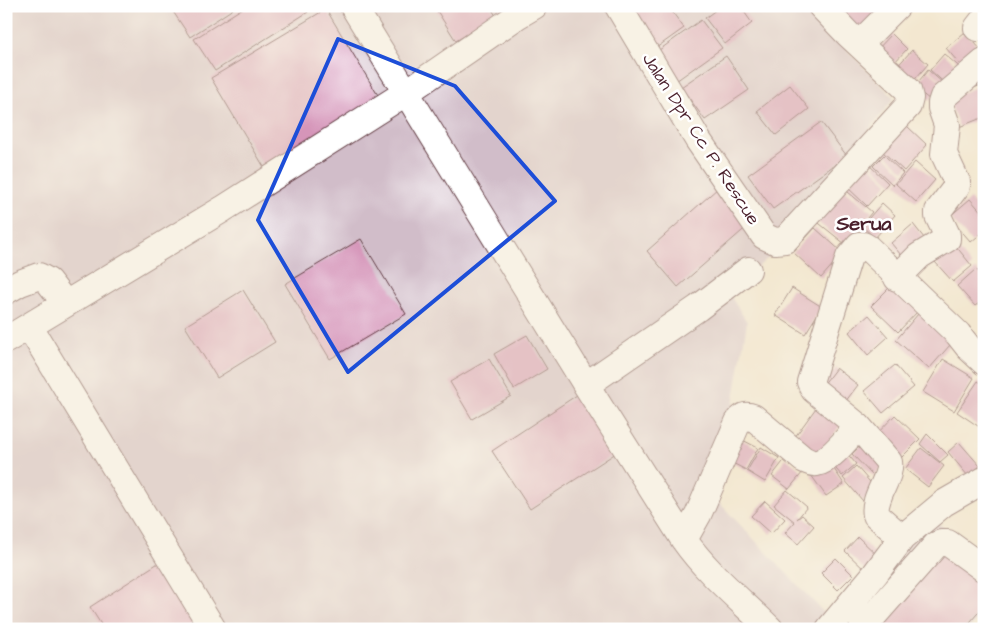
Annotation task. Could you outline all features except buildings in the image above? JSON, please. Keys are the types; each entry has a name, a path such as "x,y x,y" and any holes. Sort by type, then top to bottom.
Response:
{"street":[{"path":"353,6 586,385 684,540 718,580 770,629"},
{"path":"6,340 223,209 407,92 534,6"},
{"name":"Jalan Dpr Cc P. Rescue","path":"618,6 693,132 729,186 764,236 775,241 785,240 805,219 908,106 910,98"},
{"path":"821,6 908,90 910,98 941,103"},
{"path":"859,44 897,6"},
{"path":"897,278 919,256 944,241 947,235 938,216 938,211 957,186 957,182 944,154 947,125 941,103 943,97 984,62"},
{"path":"902,538 876,515 875,510 890,468 887,458 858,426 814,390 810,382 849,257 856,247 863,245 868,248 897,278 958,334 984,362"},
{"path":"586,385 698,308 748,270"},
{"path":"6,291 39,276 48,280 66,304"},
{"path":"29,326 211,628"},
{"path":"684,540 713,482 742,416 753,417 803,459 812,464 827,459 858,426"},
{"path":"829,629 902,538 944,503 984,480"},
{"path":"862,629 936,545 948,543 984,569"}],"highlighted area":[{"path":"338,39 455,86 555,201 348,372 258,220"}],"shaded area":[{"path":"6,6 891,6 847,50 894,98 774,252 729,294 747,322 731,417 707,490 833,622 932,518 984,561 984,611 969,629 6,629"}],"district":[{"name":"Serua","path":"864,224"}]}
